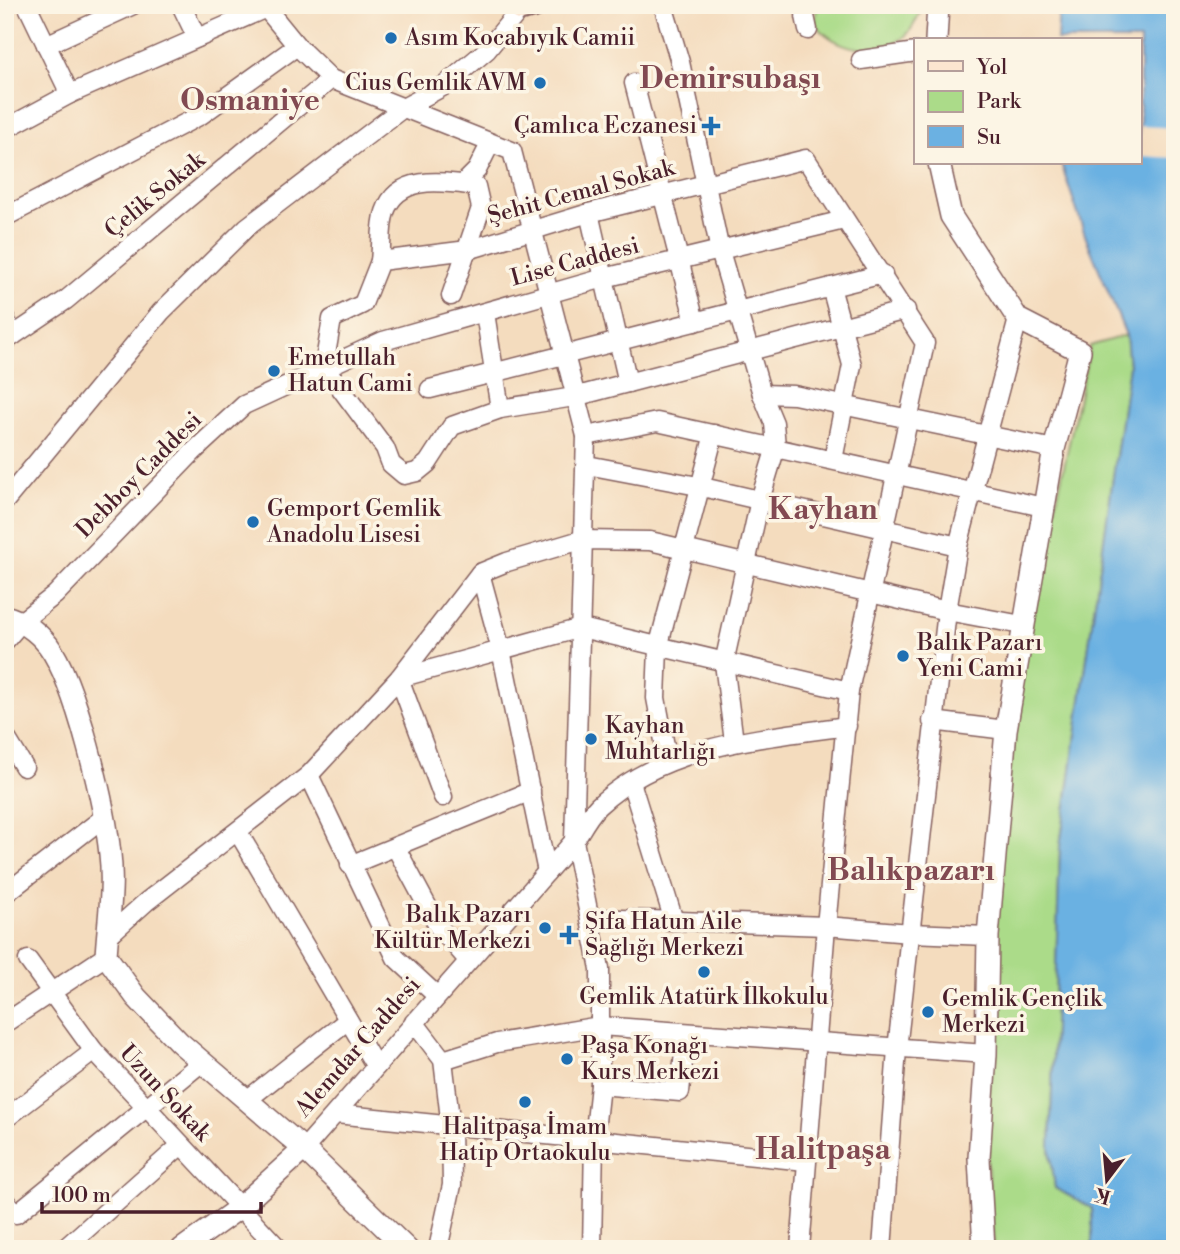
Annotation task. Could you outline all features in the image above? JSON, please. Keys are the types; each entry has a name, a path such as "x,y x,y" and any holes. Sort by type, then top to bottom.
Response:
{"street":[{"path":"27,5 70,94"},
{"path":"46,46 133,5"},
{"path":"181,5 197,38"},
{"path":"663,5 680,62 708,183 720,251 762,394 774,423 776,447 760,500 724,663 734,742"},
{"path":"936,38 938,5"},
{"path":"5,501 161,312 247,227 403,108 444,86 487,50 523,6"},
{"path":"5,129 70,94 197,38 246,10 270,7 297,46 331,79 512,151 586,436 574,841 592,918 600,970 600,1085 594,1140 592,1249"},
{"path":"5,217 201,115 297,46"},
{"path":"861,60 914,52"},
{"name":"Çelik Sokak","path":"9,338 66,300 331,79"},
{"path":"634,83 660,194 695,322"},
{"path":"463,184 477,170 490,144"},
{"name":"Şehit Cemal Sokak","path":"380,261 468,250 533,228 807,159 844,220"},
{"path":"939,164 951,216 1018,319 1080,351 1043,507 1006,730 988,936 986,1054 979,1158 984,1249"},
{"path":"452,296 481,208 476,186 436,181 403,188 393,194 384,213 380,261 362,304 332,319 324,366 385,448 391,464 404,475 417,472 428,463 452,426 500,408 574,397 906,310"},
{"path":"589,213 628,383"},
{"path":"800,1249 826,926 849,691 873,594 925,343 883,274 844,220"},
{"name":"Lise Caddesi","path":"324,366 383,341 547,293 844,220"},
{"path":"430,389 495,375 883,274"},
{"path":"831,287 852,365 833,460"},
{"path":"485,313 500,408"},
{"path":"5,318 9,338"},
{"path":"882,1249 897,1049 932,721 947,611 958,546 1018,319"},
{"name":"Debboy Caddesi","path":"6,640 14,618 55,595 193,453 244,405 324,366"},
{"path":"762,394 794,395 1055,449"},
{"path":"586,436 657,422 1043,507"},
{"path":"668,762 656,698 658,648 698,486 714,434"},
{"path":"587,465 698,486 958,546"},
{"path":"5,1023 51,992 107,946 146,902 309,775 399,678 480,573 581,540 649,541 947,611 1022,625"},
{"path":"480,573 501,650 547,872"},
{"path":"14,618 48,646 71,690 110,854 107,946 136,996 202,1062 304,1149 407,1249"},
{"path":"399,678 581,628 849,691"},
{"path":"399,678 443,797"},
{"path":"932,721 1006,730"},
{"name":"Alemdar Caddesi","path":"183,1249 239,1208 304,1149 436,995 574,841 597,807 631,782 668,762 734,742 847,726"},
{"path":"5,736 24,767"},
{"path":"309,775 396,958 436,995"},
{"path":"631,782 674,920"},
{"path":"350,865 531,791"},
{"path":"5,894 103,818"},
{"path":"238,832 376,1067"},
{"path":"396,848 438,926 468,960"},
{"path":"592,918 826,926 988,936"},
{"name":"Uzun Sokak","path":"28,960 93,1051 279,1249"},
{"path":"247,1100 348,1020"},
{"path":"414,1022 443,1060 451,1127 452,1185 438,1249"},
{"path":"443,1060 497,1043 600,1026 986,1054"},
{"path":"600,1085 680,1092 686,1033"},
{"path":"5,1119 93,1051"},
{"path":"5,1201 16,1214 202,1062"},
{"path":"336,1114 806,1161"},
{"path":"64,1249 180,1146"}],"green space":[{"path":"817,5 923,5 907,35 881,48 868,49 844,44 823,32 815,23"},
{"path":"1126,335 1129,366 1060,846 1050,1148 1055,1188 1092,1208 1092,1249 994,1249 986,1149 1003,750 1090,346"}],"water":[{"path":"1059,5 1175,5 1175,1249 1092,1249 1092,1208 1055,1188 1050,1148 1060,846 1129,366 1126,335 1086,238 1061,164 1142,164 1142,38 1057,38"}],"pier":[{"path":"1142,126 1175,128 1175,158 1142,156"}],"place":[{"name":"Asım Kocabıyık Camii","path":"391,38"},
{"name":"Cius Gemlik AVM","path":"540,83"},
{"name":"Çamlıca Eczanesi","path":"711,126"},
{"name":"Emetullah Hatun Cami","path":"274,371"},
{"name":"Gemport Gemlik Anadolu Lisesi","path":"253,522"},
{"name":"Balık Pazarı Yeni Cami","path":"903,656"},
{"name":"Kayhan Muhtarlığı","path":"591,739"},
{"name":"Balık Pazarı Kültür Merkezi","path":"545,928"},
{"name":"Şifa Hatun Aile Sağlığı Merkezi","path":"569,935"},
{"name":"Gemlik Atatürk İlkokulu","path":"704,972"},
{"name":"Gemlik Gençlik Merkezi","path":"928,1012"},
{"name":"Paşa Konağı Kurs Merkezi","path":"567,1059"},
{"name":"Halitpaşa İmam Hatip Ortaokulu","path":"525,1102"}],"district":[{"name":"Demirsubaşı","path":"730,79"},
{"name":"Osmaniye","path":"250,101"},
{"name":"Kayhan","path":"823,510"},
{"name":"Balıkpazarı","path":"911,871"},
{"name":"Halitpaşa","path":"823,1150"}]}
